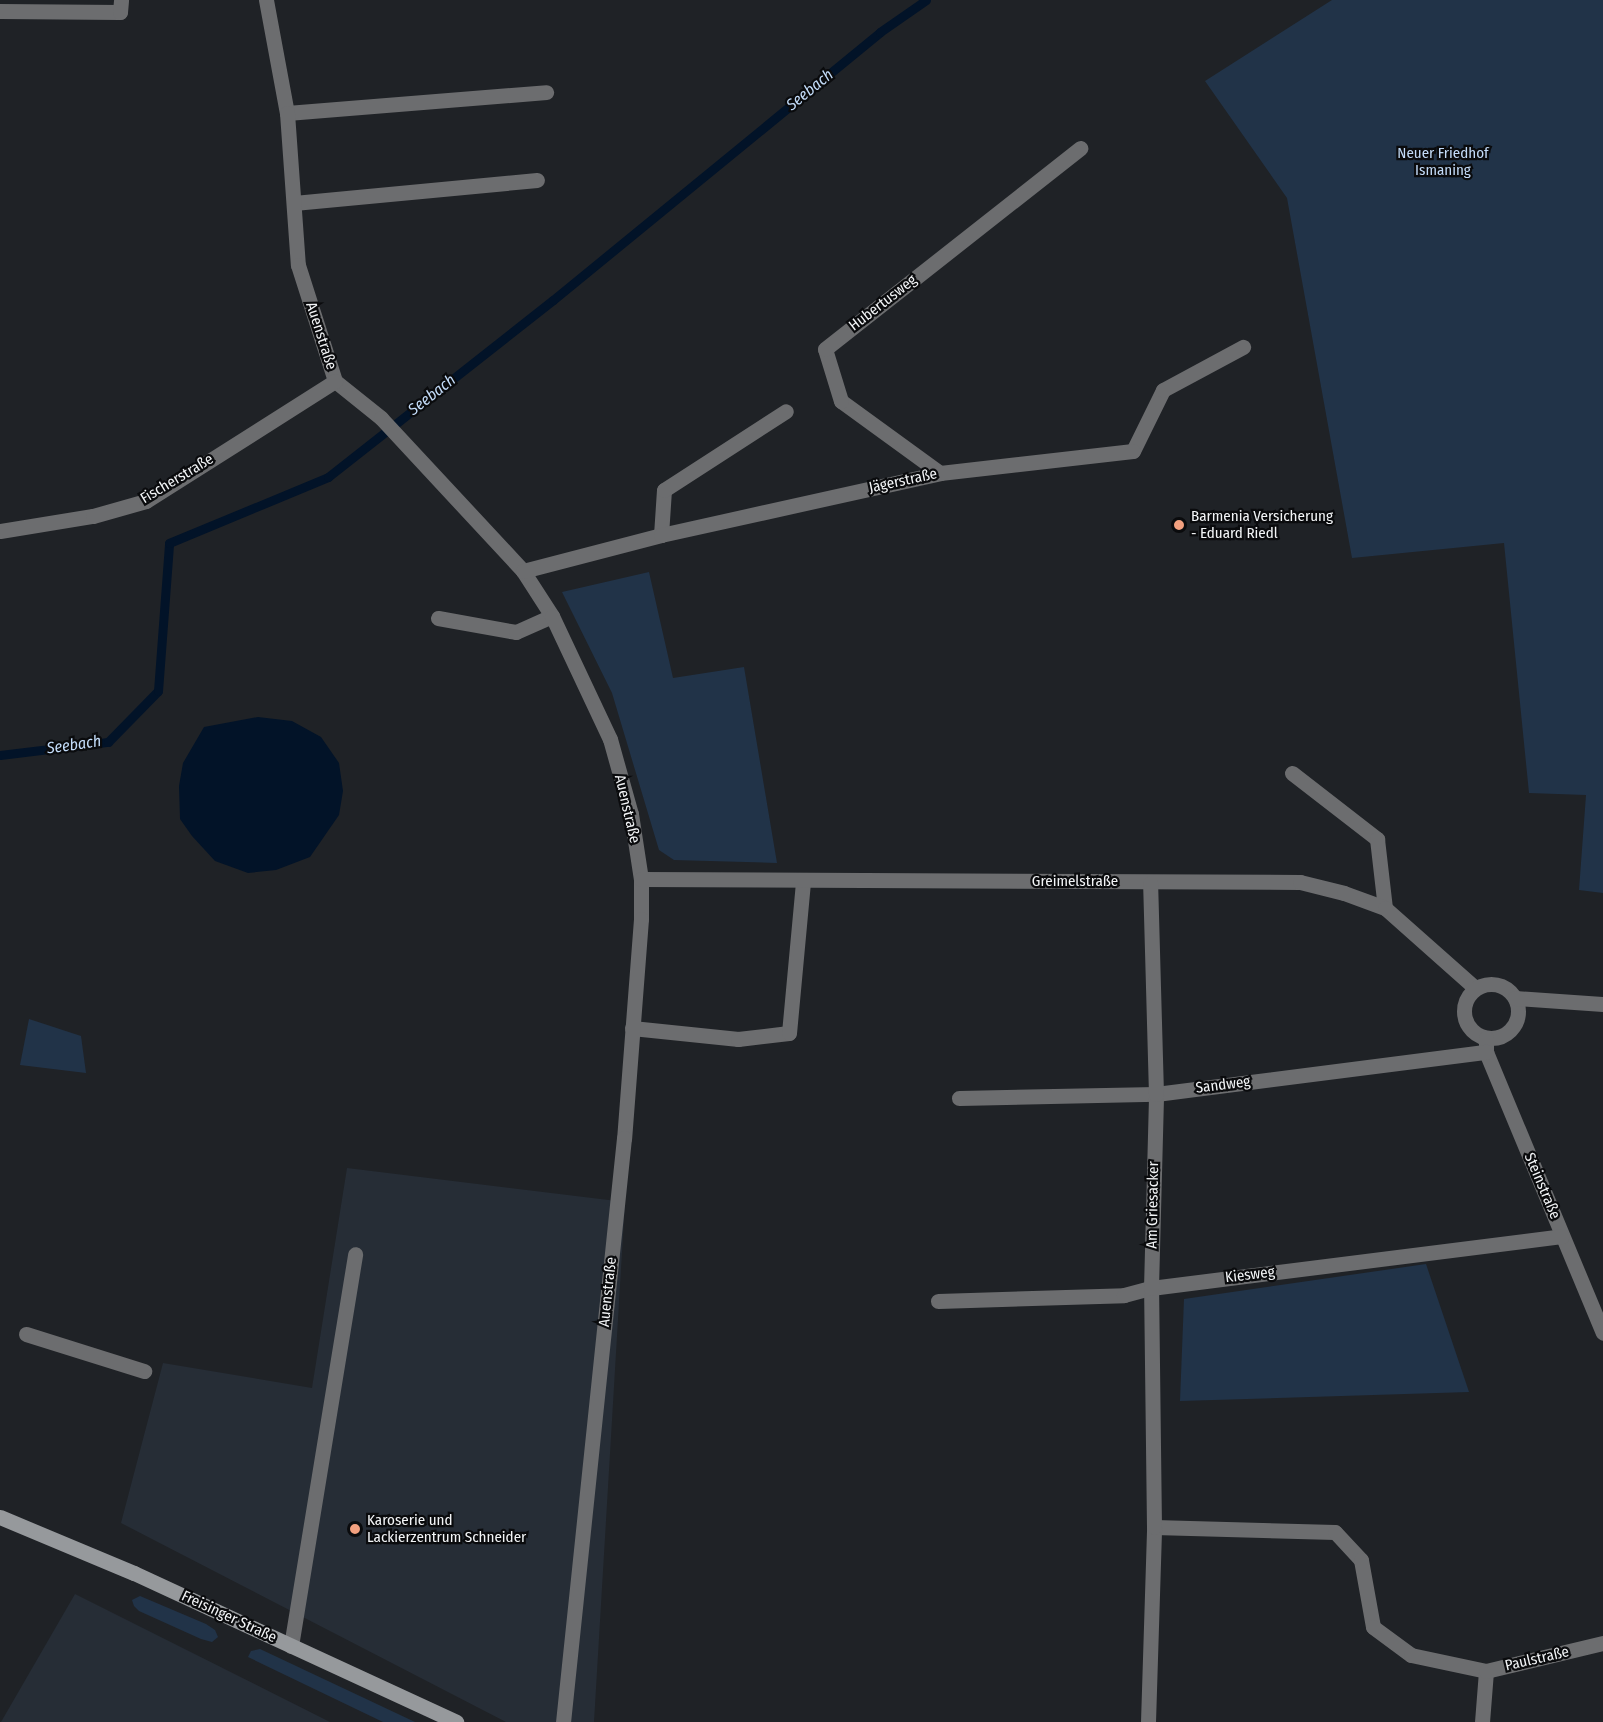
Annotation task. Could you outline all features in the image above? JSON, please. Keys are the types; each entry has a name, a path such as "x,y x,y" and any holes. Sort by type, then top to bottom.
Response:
{"main road":[{"name":"Freisinger Straße","path":"0,1517 134,1573 456,1722"}],"street":[{"path":"0,11 120,12 121,0"},
{"name":"Auenstraße","path":"266,0 287,113 298,265 335,381 381,418 401,438 523,571 552,616 610,739 631,814 641,879 624,1138 563,1722"},
{"path":"287,113 546,92"},
{"name":"Hubertusweg","path":"940,473 841,401 825,349 1080,148"},
{"path":"294,203 537,180"},
{"name":"Jägerstraße","path":"523,571 661,535 940,473 1132,451 1163,390 1243,347"},
{"name":"Fischerstraße","path":"0,531 93,516 146,501 335,381"},
{"path":"661,535 664,490 786,411"},
{"path":"438,618 516,632 552,616"},
{"path":"1292,773 1377,839 1385,908"},
{"name":"Greimelstraße","path":"641,879 1300,882 1344,893 1385,908 1475,988"},
{"path":"632,1028 738,1039 789,1033 802,880"},
{"name":"Am Griesacker","path":"1148,1722 1154,1527 1151,1288 1156,1094 1150,883"},
{"path":"1491,983 1506,987 1515,998 1518,1016 1510,1030 1486,1045 1465,1019 1466,1002 1475,988 1491,983"},
{"path":"1515,998 1603,1004"},
{"name":"Sandweg","path":"959,1098 1156,1094 1486,1045"},
{"name":"Steinstraße","path":"1486,1045 1603,1333"},
{"name":"Kiesweg","path":"938,1300 1124,1295 1151,1288 1562,1236"},
{"path":"291,1646 355,1254"},
{"path":"26,1334 144,1371"},
{"path":"1154,1527 1335,1532 1360,1560 1373,1627 1411,1655 1486,1671"},
{"name":"Paulstraße","path":"1482,1722 1486,1671 1603,1644"}],"shaded area":[{"path":"258,717 292,721 321,737 339,763 343,791 339,815 310,857 276,870 248,873 215,861 192,836 180,819 179,786 183,763 204,727"},
{"path":"347,1168 625,1202 594,1722 506,1722 121,1523 163,1363 312,1388"},
{"path":"75,1594 330,1722 1,1722"}],"green space":[{"name":"Neuer Friedhof Ismaning","path":"1332,0 1603,0 1603,893 1579,890 1586,795 1529,793 1504,543 1352,558 1287,198 1205,81"},
{"path":"649,572 673,678 744,667 777,863 674,860 659,850 612,693 562,592"},
{"path":"29,1019 81,1036 86,1073 20,1065"},
{"path":"1426,1264 1469,1392 1180,1401 1184,1299"},
{"path":"140,1596 206,1624 215,1630 218,1637 212,1642 201,1639 139,1611 132,1600"},
{"path":"260,1649 415,1722 383,1722 248,1657 251,1651"}],"waterway":[{"name":"Seebach","path":"0,755 108,742 158,691 169,543 328,477 553,300 880,32 926,0"}],"place":[{"name":"Barmenia Versicherung - Eduard Riedl","path":"1179,525"},
{"name":"Karoserie und Lackierzentrum Schneider","path":"355,1529"}]}
